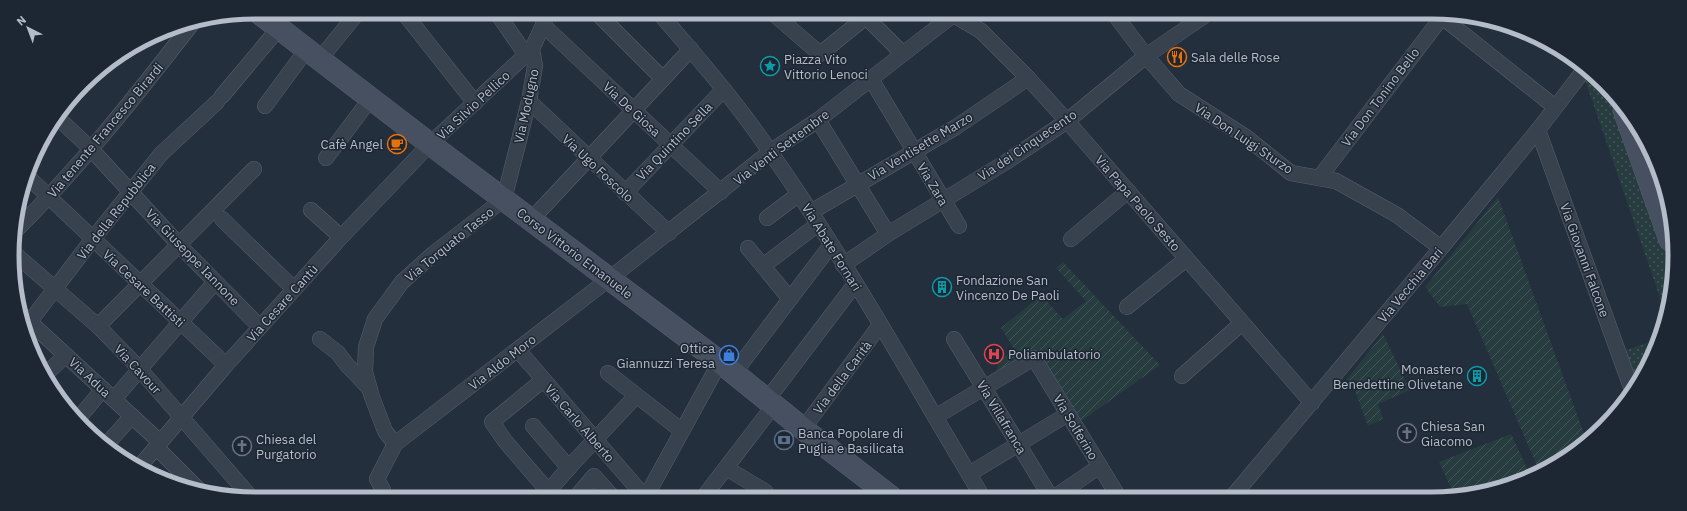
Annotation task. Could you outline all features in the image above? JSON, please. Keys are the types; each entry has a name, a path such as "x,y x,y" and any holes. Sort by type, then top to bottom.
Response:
{"street":[{"name":"Corso Vittorio Emanuele","path":"267,19 727,368 885,492"},
{"path":"264,106 314,54 351,19"},
{"path":"409,19 475,103"},
{"path":"502,19 529,52"},
{"name":"Via Modugno","path":"504,199 529,102 535,66 529,52 545,19"},
{"name":"Via De Giosa","path":"545,19 634,110 721,192"},
{"path":"603,19 663,79"},
{"name":"Via Abate Fornari","path":"664,19 691,49 770,152 815,218 980,492"},
{"path":"780,19 820,54 861,19"},
{"path":"867,19 902,53"},
{"name":"Via Venti Settembre","path":"609,279 770,152 818,120 902,53 948,19"},
{"name":"Via Papa Paolo Sesto","path":"960,19 981,31 1028,78 1312,403"},
{"name":"Via Don Luigi Sturzo","path":"1118,19 1146,56 1179,94 1246,137 1291,173 1336,181 1397,215 1441,248"},
{"name":"Via dei Cinquecento","path":"843,264 1067,121 1146,56 1200,19"},
{"name":"Via Don Tonino Bello","path":"1319,178 1440,20"},
{"path":"1446,20 1555,107"},
{"name":"Via della Repubblica","path":"27,318 55,288 130,191 161,154 219,99 279,28"},
{"name":"Via tenente Francesco Birardi","path":"21,224 50,197 91,149 144,85 187,29"},
{"path":"531,220 691,49"},
{"name":"Via Silvio Pellico","path":"430,144 529,52"},
{"name":"Via Vecchia Bari","path":"1236,492 1441,248 1538,130 1581,73"},
{"name":"Via Ventisette Marzo","path":"763,266 815,218 857,183 956,127 1028,78"},
{"name":"Via Zara","path":"871,79 959,226"},
{"name":"Via Quintino Sella","path":"625,193 723,90"},
{"path":"326,158 371,98"},
{"name":"Via Ugo Foscolo","path":"529,102 669,233"},
{"path":"818,120 888,234"},
{"name":"Via Giuseppe Iannone","path":"61,121 91,149 179,244 260,327"},
{"path":"1630,128 1666,230"},
{"name":"Via Giovanni Falcone","path":"1538,130 1630,384"},
{"name":"Via Cesare Cantù","path":"142,463 181,416 294,289 341,237 430,144"},
{"path":"98,326 254,168"},
{"name":"Via Cesare Battisti","path":"31,181 50,197 92,240 226,365"},
{"path":"1071,239 1128,191"},
{"path":"767,218 799,194"},
{"name":"Via Torquato Tasso","path":"395,444 385,431 369,389 365,372 366,347 375,319 407,278 433,254 504,199"},
{"path":"311,210 341,237"},
{"path":"222,219 294,289"},
{"path":"651,492 682,431 727,368 790,299 831,245"},
{"path":"748,248 790,299"},
{"name":"Via Cavour","path":"19,258 98,326 140,370 246,491"},
{"path":"1127,307 1186,258"},
{"name":"Via Aldo Moro","path":"395,444 609,279"},
{"path":"114,399 216,282"},
{"path":"707,492 726,468 770,403 855,284"},
{"path":"1182,376 1242,323"},
{"name":"Via Adua","path":"30,325 66,355 132,416 194,484"},
{"name":"Via della Carità","path":"803,429 880,325"},
{"path":"320,339 338,353 369,389"},
{"name":"Via Villafranca","path":"954,339 1048,492"},
{"name":"Via Carlo Alberto","path":"518,350 595,440 648,492"},
{"path":"49,371 66,355"},
{"name":"Via Solferino","path":"984,387 1034,358 1116,492"},
{"path":"608,373 682,431"},
{"path":"543,380 492,422 505,441 546,492"},
{"path":"935,417 984,387"},
{"path":"81,415 103,389"},
{"path":"548,492 636,396"},
{"path":"969,474 1068,414"},
{"path":"110,441 132,416"},
{"path":"533,426 569,468"},
{"path":"383,492 377,479 395,444"},
{"path":"1062,492 1100,466"},
{"path":"726,468 755,490"},
{"path":"581,492 594,476 608,492"}],"green space":[{"path":"1587,78 1599,88 1615,107 1668,257 1666,286 1662,305 1585,80"},
{"path":"1498,197 1584,436 1563,452 1537,466 1467,304 1440,307 1425,287"},
{"path":"1063,262 1160,365 1080,422 1036,351 995,375 999,361 1014,349 1001,328 1041,295 1063,319 1086,301 1056,268"},
{"path":"1383,334 1410,390 1378,404 1383,419 1368,426 1355,391 1347,379"},
{"path":"1652,341 1644,360 1634,378 1624,351"},
{"path":"1511,434 1528,470 1487,485 1452,491 1439,462"}],"place":[{"name":"Sala delle Rose","path":"1177,57"},
{"name":"Piazza Vito Vittorio Lenoci","path":"770,66"},
{"name":"Cafè Angel","path":"397,144"},
{"name":"Fondazione San Vincenzo De Paoli","path":"942,287"},
{"name":"Poliambulatorio","path":"994,354"},
{"name":"Ottica Giannuzzi Teresa","path":"729,355"},
{"name":"Monastero Benedettine Olivetane","path":"1477,376"},
{"name":"Chiesa San Giacomo","path":"1407,433"},
{"name":"Banca Popolare di Puglia e Basilicata","path":"784,440"},
{"name":"Chiesa del Purgatorio","path":"242,446"}]}
